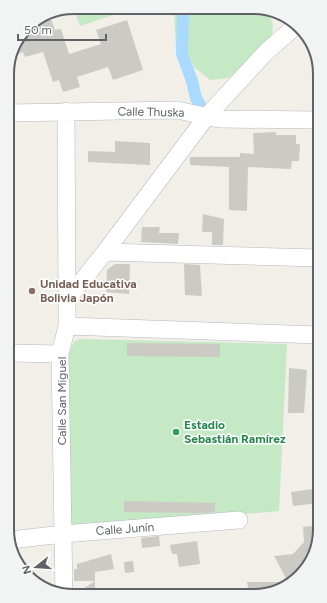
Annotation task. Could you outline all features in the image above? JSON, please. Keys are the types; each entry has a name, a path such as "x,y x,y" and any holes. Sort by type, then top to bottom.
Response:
{"street":[{"path":"67,300 207,116 266,52 293,29"},
{"name":"Calle Thuska","path":"14,113 177,110 219,119 313,120"},
{"name":"Calle San Miguel","path":"64,588 60,354 67,326 66,111"},
{"path":"105,252 313,258"},
{"path":"67,326 313,335"},
{"path":"14,353 60,354"},
{"name":"Calle Junín","path":"15,540 63,534 239,520"}],"green space":[{"path":"76,14 116,14 80,26"},
{"path":"174,14 265,15 270,16 273,24 272,36 229,78 210,80 194,67 187,52 176,49"},
{"name":"Estadio Sebastián Ramírez","path":"80,339 287,344 279,511 69,529 69,353 74,342"}],"building":[{"path":"51,19 55,30 61,29 69,54 101,44 96,30 127,20 143,70 113,80 108,67 77,77 80,87 63,92 59,80 53,82 43,52 25,57 23,52 17,54 29,34 44,22"},
{"path":"276,132 276,135 296,135 296,144 300,144 299,161 292,161 291,169 248,167 247,211 229,210 229,167 190,165 190,157 240,157 240,153 254,154 253,133"},
{"path":"115,141 150,143 150,165 88,162 88,151 115,152"},
{"path":"203,214 224,219 223,245 212,245 212,232 202,232"},
{"path":"142,227 160,227 159,233 179,233 178,244 141,242"},
{"path":"115,264 130,264 129,294 106,292 107,270"},
{"path":"184,264 200,265 202,296 185,295"},
{"path":"127,343 220,344 220,357 127,356"},
{"path":"289,368 307,370 304,413 288,413"},
{"path":"313,489 313,504 293,506 291,492"},
{"path":"124,501 215,503 215,512 124,512"},
{"path":"313,526 310,548 301,566 286,579 274,556 293,554 304,542 303,527"},
{"path":"159,536 160,546 142,548 141,538"},
{"path":"197,541 200,564 179,567 177,554 172,554 170,545"},
{"path":"111,554 114,569 95,572 95,581 74,581 74,569 77,569 77,564"},
{"path":"133,561 134,572 125,573 124,562"},
{"path":"95,581 95,589 83,589"},
{"path":"247,582 282,582 272,586 248,589"}],"waterway":[{"path":"183,14 182,54 192,81 196,98 200,105"}],"place":[{"name":"Unidad Educativa Bolivia Japón","path":"32,291"},
{"name":"Estadio Sebastián Ramírez","path":"176,432"}]}
